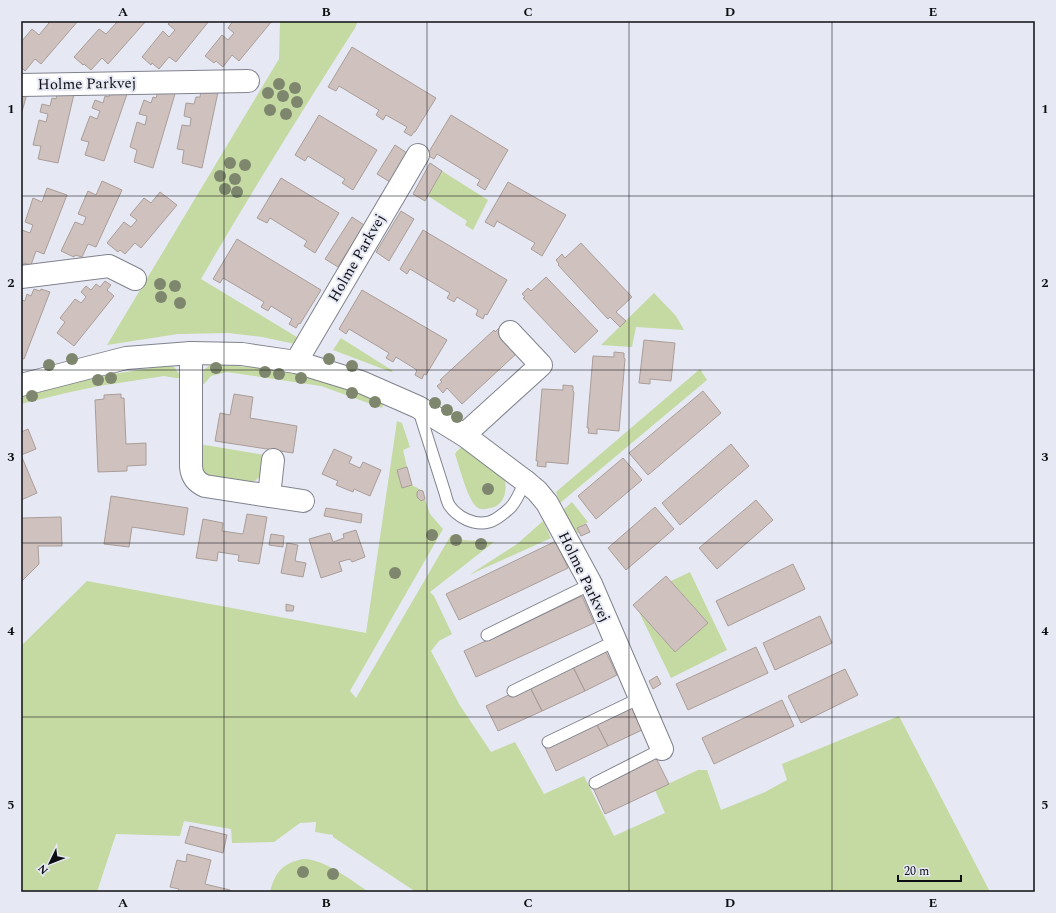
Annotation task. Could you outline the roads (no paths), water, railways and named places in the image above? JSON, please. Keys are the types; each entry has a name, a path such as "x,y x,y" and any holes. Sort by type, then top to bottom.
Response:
{"street":[{"name":"Holme Parkvej","path":"21,85 248,81"},
{"name":"Holme Parkvej","path":"296,362 418,155"},
{"path":"21,277 109,266 135,279"},
{"path":"464,435 540,365 510,332"},
{"name":"Holme Parkvej","path":"21,385 126,358 191,353 242,354 296,362 361,382 418,407 464,435 525,481 537,491 547,504 591,584 662,750"},
{"path":"191,353 191,467 194,479 205,486 303,501"},
{"path":"269,496 273,460"}],"lane":[{"path":"418,407 449,504 457,514 466,520 489,522 500,516 511,507 519,495 525,481"},
{"path":"487,635 591,584"},
{"path":"513,691 615,641"},
{"path":"548,742 640,698"},
{"path":"595,783 662,750"}]}
